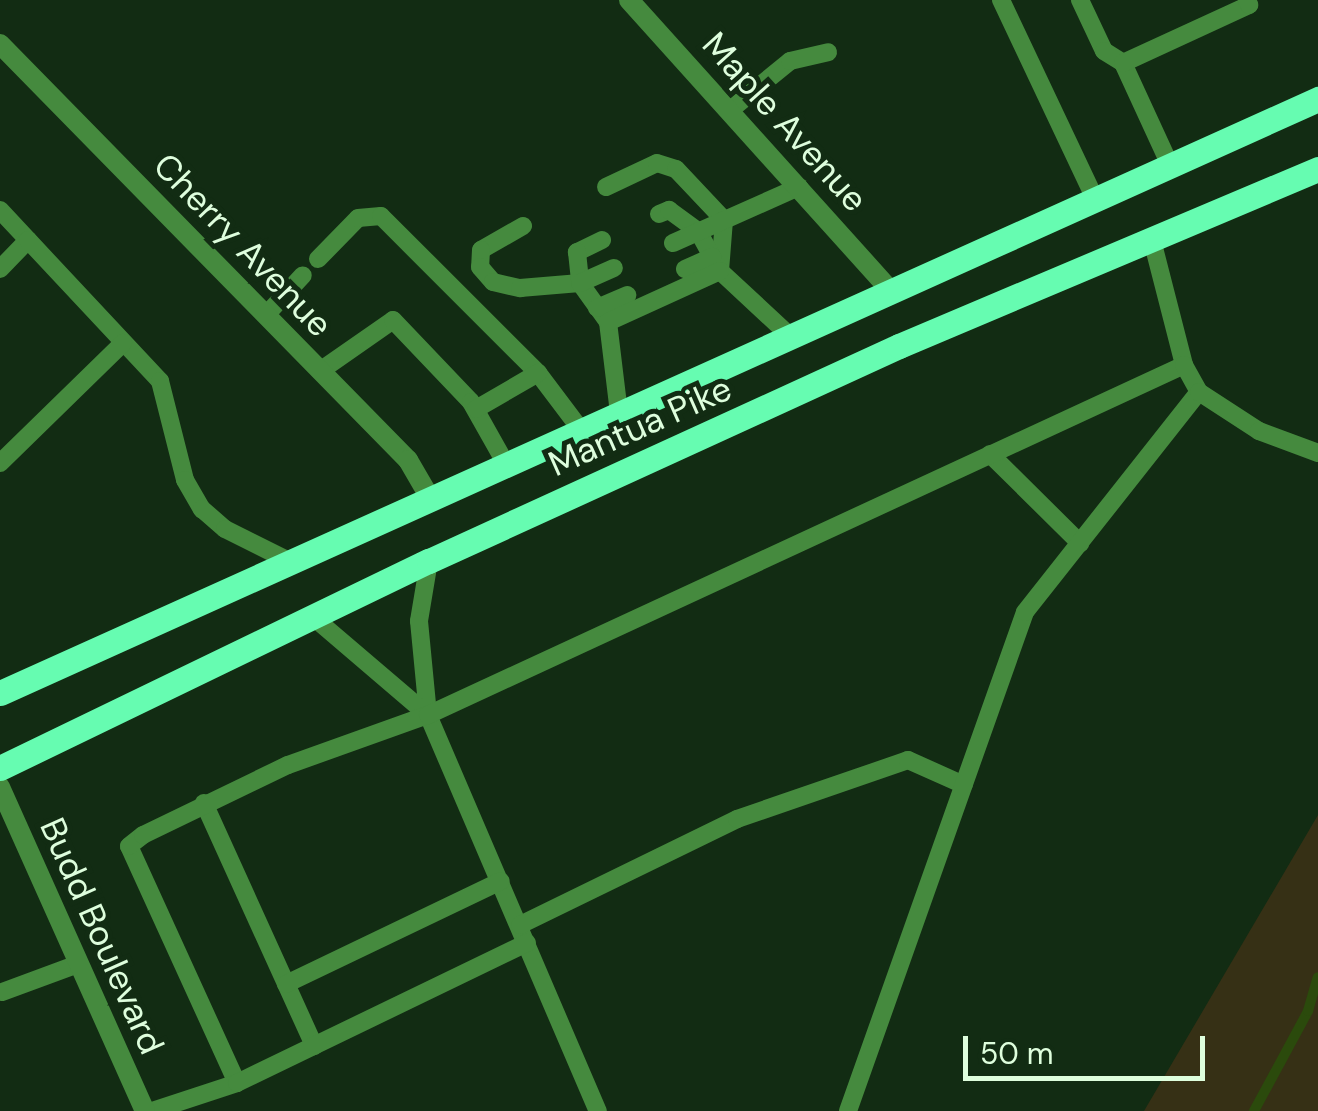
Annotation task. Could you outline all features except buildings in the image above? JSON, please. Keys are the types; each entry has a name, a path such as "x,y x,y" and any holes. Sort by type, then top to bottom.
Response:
{"main road":[{"name":"Mantua Pike","path":"0,693 1318,99"},
{"name":"Mantua Pike","path":"0,768 429,561 1152,240 1316,176"}],"street":[{"name":"Maple Avenue","path":"629,0 890,290"},
{"name":"Cherry Avenue","path":"0,44 408,460 430,498"},
{"name":"Budd Boulevard","path":"0,787 78,964 149,1111"}],"lane":[{"path":"1001,0 1094,197"},
{"path":"1080,0 1104,51 1124,64 1170,165"},
{"path":"1124,64 1249,5 1247,0"},
{"path":"730,111 790,61 828,52"},
{"path":"606,187 657,163 697,186 724,220 716,264"},
{"path":"672,242 799,187"},
{"path":"0,210 160,381 185,480 202,509 225,529 291,562"},
{"path":"659,214 669,210 698,232 716,264 790,336"},
{"path":"318,259 358,218 381,216 538,373 581,430"},
{"path":"523,226 481,250 480,267 493,282 550,288 580,283 614,268"},
{"path":"0,268 28,240"},
{"path":"602,240 577,252 580,283 602,315 619,413"},
{"path":"1152,240 1184,365 1198,392 1259,431 1318,453"},
{"path":"684,269 716,264"},
{"path":"602,315 716,264"},
{"path":"266,315 303,275"},
{"path":"602,315 627,294"},
{"path":"320,371 394,320 476,409 506,464"},
{"path":"0,464 123,344"},
{"path":"238,1083 129,846 204,803 428,715 1184,365"},
{"path":"476,409 538,373"},
{"path":"848,1111 1025,612 1198,392"},
{"path":"990,454 1080,543"},
{"path":"429,561 419,620 428,715 598,1111"},
{"path":"312,616 428,715"},
{"path":"149,1111 238,1083 314,1046 738,819 908,760 964,785"},
{"path":"204,803 314,1046"},
{"path":"286,984 501,881"},
{"path":"2,992 78,964"}],"shaded area":[{"path":"1318,815 1318,1111 1144,1111"}],"waterway":[{"path":"1254,1111 1308,1011 1318,977"}]}
